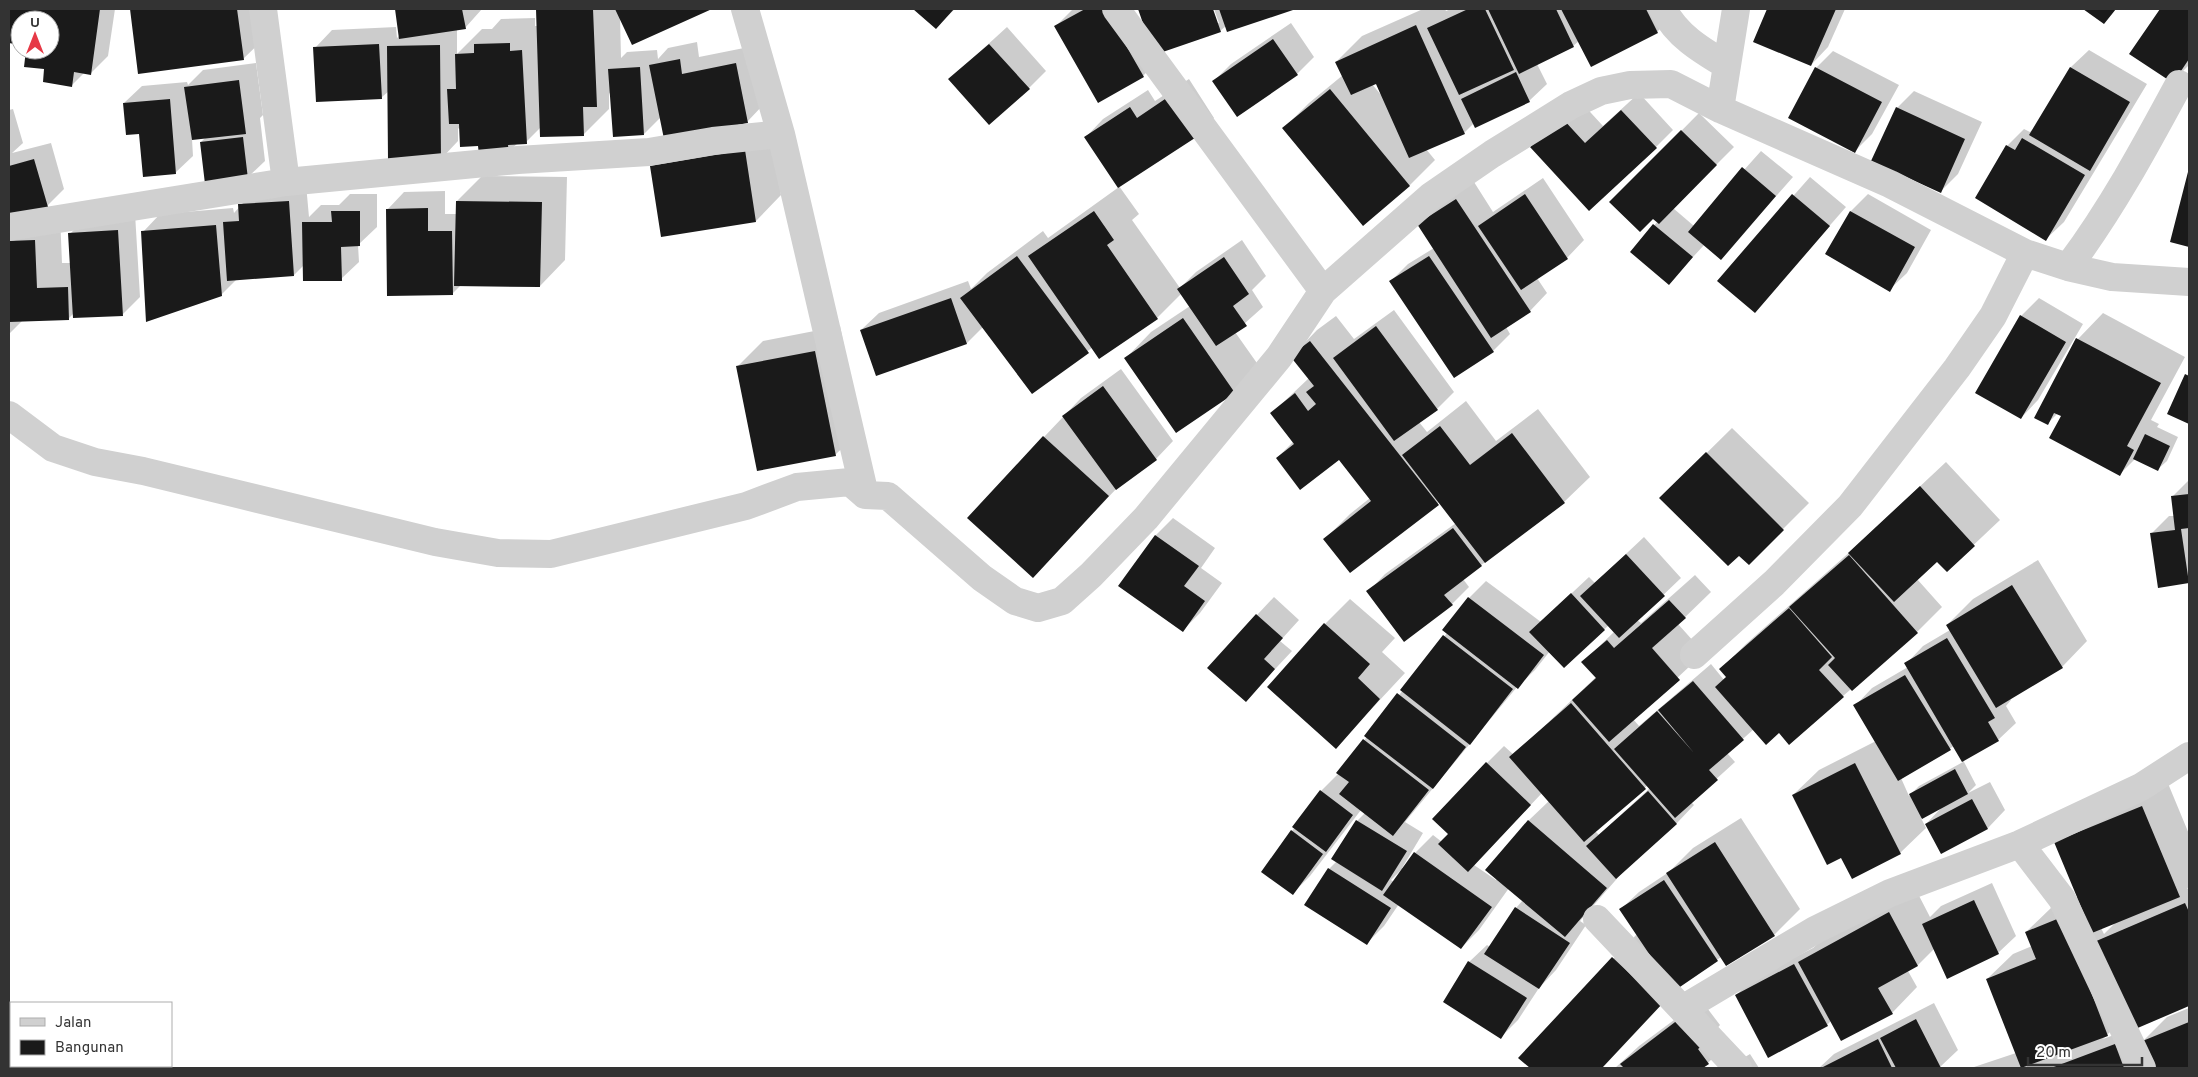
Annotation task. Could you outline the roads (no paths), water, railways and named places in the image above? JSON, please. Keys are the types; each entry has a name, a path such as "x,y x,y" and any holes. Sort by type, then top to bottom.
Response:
{"street":[{"path":"263,9 286,182"},
{"path":"745,9 781,134 865,494"},
{"path":"1116,9 1323,291"},
{"path":"1663,9 1679,32 1694,46 1726,65"},
{"path":"1720,109 1736,9"},
{"path":"9,415 53,448 95,462 143,471 435,542 498,553 551,554 746,506 797,487 850,482 865,494 888,496 982,578 1015,601 1038,608 1062,601 1091,575 1146,518 1279,357 1323,291 1431,196 1492,154 1571,105 1593,94 1630,85 1671,84 1720,109 1890,184 2025,253 2068,268 2112,277 2189,282"},
{"path":"2068,268 2095,231 2119,192 2179,84"},
{"path":"9,227 286,182 518,160 649,152 713,141 781,134"},
{"path":"1694,655 1774,583 1850,506 1957,368 1993,316 2025,253"},
{"path":"1684,1008 1815,930 1890,893 2020,844 2141,787 2189,756"},
{"path":"2020,844 2062,899 2142,1068"},
{"path":"1597,919 1684,1008 1738,1068"}]}
